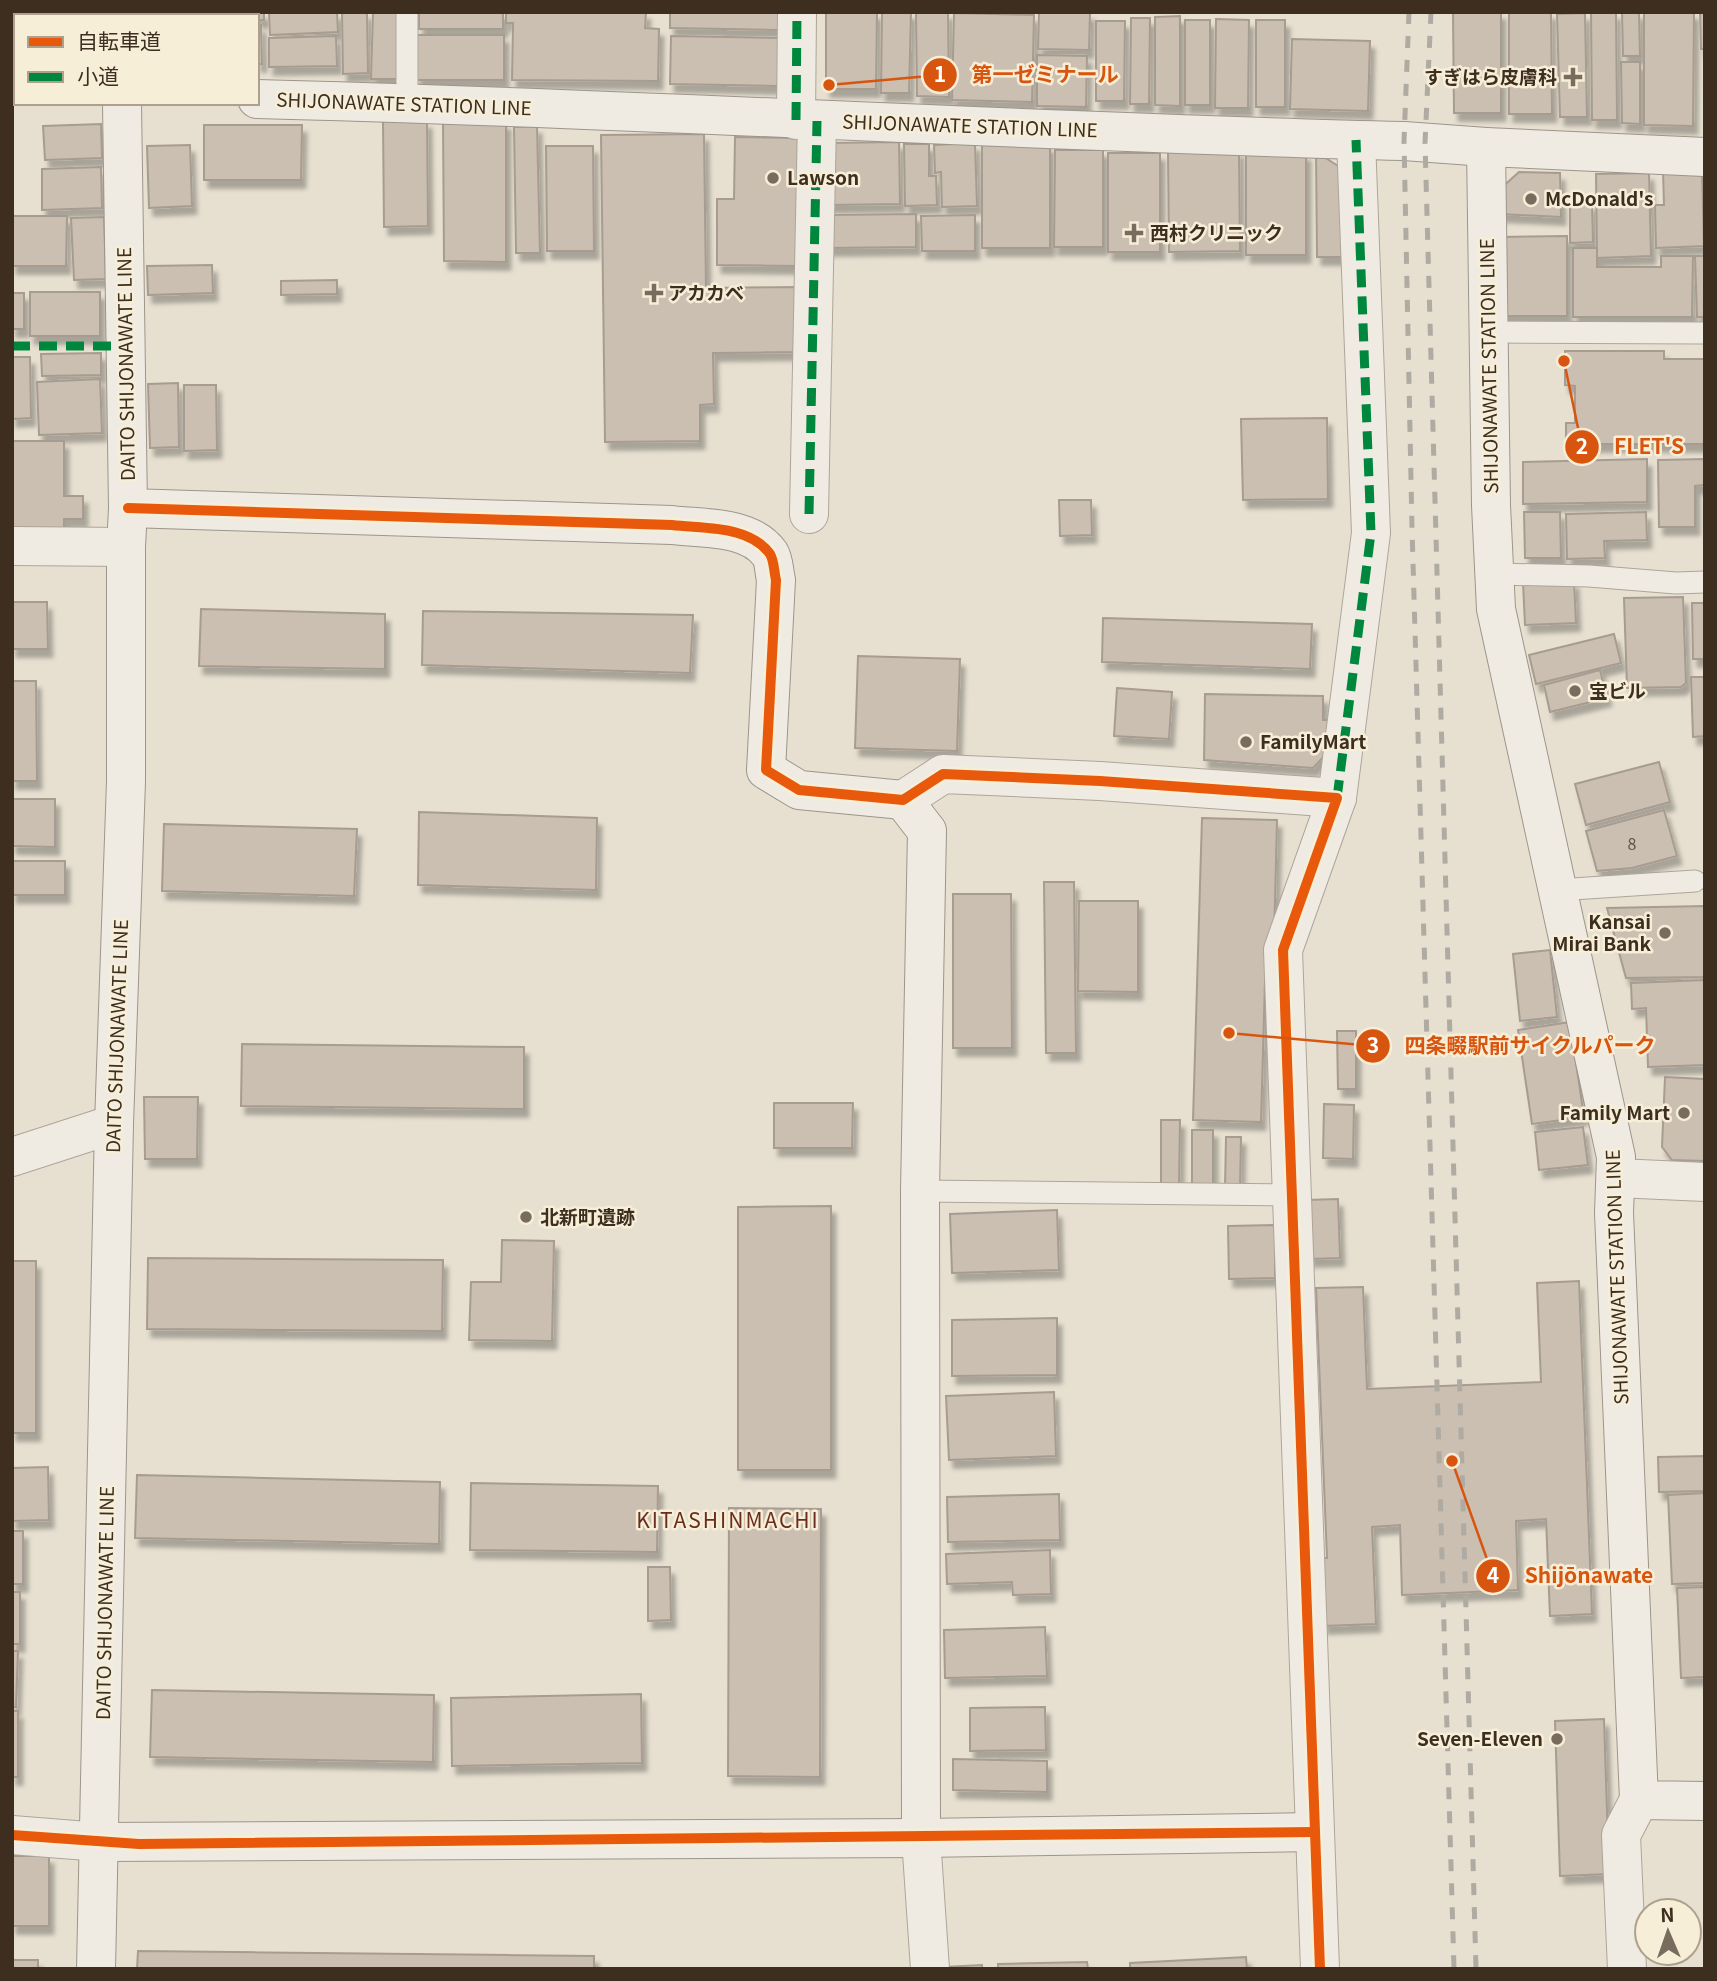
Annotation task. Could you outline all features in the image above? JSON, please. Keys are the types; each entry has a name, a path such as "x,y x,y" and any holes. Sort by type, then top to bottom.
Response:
{"street":[{"path":"797,12 806,121 809,514"},
{"name":"SHIJONAWATE STATION LINE","path":"259,99 1404,141 1486,147 1491,505 1496,610 1616,1157 1615,1226 1639,1800"},
{"name":"DAITO SHIJONAWATE LINE","path":"96,1969 114,1124 126,781 125,547 128,508 122,105"},
{"path":"1320,1969 1283,950 1337,798 1371,533 1356,140"},
{"path":"1486,147 1705,157"},
{"path":"128,508 672,525 752,537 771,555 776,580 766,770 799,790 903,800 943,774 1100,781 1337,798"},
{"path":"12,546 125,547"},
{"path":"903,800 927,831 920,1191 921,1838 930,1969"},
{"path":"12,1157 114,1124"},
{"path":"1617,1178 1705,1182"},
{"path":"1627,1969 1621,1835 1639,1800 1705,1801"},
{"path":"12,1835 100,1842 921,1838 1314,1832"}],"lane":[{"path":"407,12 407,103"},
{"path":"1490,332 1705,332"},
{"path":"1496,574 1589,576 1676,583 1705,582"},
{"path":"1557,890 1695,881"},
{"path":"920,1191 1293,1195"}],"building":[{"path":"12,12 28,12 14,14 12,28"},
{"path":"39,12 100,12 100,14"},
{"path":"264,12 264,20 259,20 259,14 150,14"},
{"path":"269,12 337,12 338,32 270,35"},
{"path":"342,12 367,12 368,73 343,74"},
{"path":"373,12 403,12 402,79 371,79"},
{"path":"419,12 503,12 503,29 419,29"},
{"path":"506,12 646,12 645,28 659,29 658,81 512,80 513,23 506,23"},
{"path":"670,12 781,12 780,30 670,28"},
{"path":"826,12 877,12 876,89 826,89"},
{"path":"882,12 911,12 909,93 881,93"},
{"path":"916,12 948,12 949,97 917,96"},
{"path":"1039,12 1090,13 1089,50 1038,49"},
{"path":"1453,12 1501,12 1501,113 1454,113"},
{"path":"1509,12 1551,12 1552,114 1509,114"},
{"path":"1591,12 1616,12 1617,120 1592,120"},
{"path":"1622,12 1639,12 1640,56 1623,56"},
{"path":"1644,12 1694,12 1693,126 1644,125"},
{"path":"1700,12 1705,12 1705,49 1701,49"},
{"path":"954,13 1034,15 1032,102 952,100"},
{"path":"1585,13 1587,117 1560,117 1557,14"},
{"path":"1180,16 1180,106 1155,105 1155,17"},
{"path":"1131,18 1150,18 1149,104 1130,104"},
{"path":"1216,19 1249,20 1248,108 1215,108"},
{"path":"1185,20 1210,20 1210,105 1185,105"},
{"path":"1256,20 1285,20 1285,107 1256,107"},
{"path":"1096,21 1125,21 1124,101 1096,101"},
{"path":"261,25 262,64 259,64"},
{"path":"417,35 504,35 504,80 416,80"},
{"path":"336,36 337,66 269,67 269,38"},
{"path":"671,36 781,38 779,86 670,84"},
{"path":"1292,39 1370,41 1368,111 1290,109"},
{"path":"1037,55 1087,56 1086,107 1037,106"},
{"path":"1621,62 1640,62 1640,124 1622,123"},
{"path":"383,121 427,121 428,226 384,227"},
{"path":"443,122 506,122 506,262 444,261"},
{"path":"101,124 102,158 45,160 43,126"},
{"path":"204,125 302,125 301,180 204,180"},
{"path":"537,126 540,253 516,253 514,127"},
{"path":"704,134 706,288 802,287 803,352 713,353 714,404 700,405 700,441 605,442 601,135"},
{"path":"735,137 802,138 802,266 717,265 717,199 734,199"},
{"path":"899,142 900,204 827,205 826,143"},
{"path":"975,143 977,206 942,207 941,172 935,173 934,145"},
{"path":"904,144 929,144 929,176 936,176 937,205 905,206"},
{"path":"982,144 1050,145 1050,248 982,248"},
{"path":"190,145 192,206 149,208 147,146"},
{"path":"546,146 593,146 594,251 547,251"},
{"path":"1055,150 1103,150 1103,247 1054,247"},
{"path":"1239,150 1240,251 1169,252 1168,152"},
{"path":"1316,152 1343,169 1344,257 1317,257"},
{"path":"1108,153 1160,153 1160,252 1108,252"},
{"path":"1246,153 1306,153 1306,255 1246,255"},
{"path":"101,167 102,208 42,210 42,169"},
{"path":"1702,171 1704,246 1656,248 1655,205 1664,205 1663,172"},
{"path":"1519,172 1560,173 1561,217 1500,214 1499,190"},
{"path":"1649,173 1651,256 1597,258 1596,174"},
{"path":"1570,203 1592,203 1593,242 1570,243"},
{"path":"916,214 916,247 827,248 827,215"},
{"path":"975,215 975,251 922,251 921,216"},
{"path":"12,216 67,216 66,266 12,266"},
{"path":"104,217 106,279 74,280 71,218"},
{"path":"1567,236 1567,316 1502,316 1501,237"},
{"path":"1573,248 1597,248 1597,267 1661,267 1661,256 1693,256 1692,317 1573,317"},
{"path":"1695,256 1705,256 1705,317 1697,317"},
{"path":"212,265 213,293 148,295 147,266"},
{"path":"337,280 337,294 281,295 281,281"},
{"path":"30,292 100,292 100,336 30,336"},
{"path":"12,293 24,293 24,329 12,329"},
{"path":"1565,351 1664,351 1664,359 1705,359 1705,444 1566,444 1566,423 1575,423 1575,386 1565,385"},
{"path":"101,353 101,375 42,376 41,354"},
{"path":"12,357 30,357 31,418 12,419"},
{"path":"100,379 102,433 39,435 37,382"},
{"path":"178,383 179,447 150,448 148,384"},
{"path":"184,385 216,385 217,450 184,451"},
{"path":"1327,418 1328,499 1243,500 1241,419"},
{"path":"12,441 64,441 64,496 83,496 83,519 64,519 64,531 12,531"},
{"path":"1647,459 1647,502 1523,504 1523,462"},
{"path":"1705,459 1705,485 1695,486 1695,527 1659,527 1658,460"},
{"path":"1059,500 1091,500 1092,535 1060,536"},
{"path":"1524,512 1560,512 1561,558 1525,558"},
{"path":"1646,512 1647,540 1604,541 1605,558 1567,559 1566,514"},
{"path":"1574,581 1576,623 1525,625 1523,583"},
{"path":"1683,597 1686,683 1681,687 1627,688 1624,598"},
{"path":"12,602 47,602 48,649 12,649"},
{"path":"1692,603 1705,603 1705,659 1693,659"},
{"path":"201,609 385,614 385,669 199,666"},
{"path":"423,611 693,615 690,673 422,665"},
{"path":"1103,618 1312,624 1310,669 1102,662"},
{"path":"1614,634 1621,663 1536,684 1529,655"},
{"path":"858,656 960,659 957,751 855,748"},
{"name":"宝ビル","path":"1600,670 1607,698 1550,712 1544,685"},
{"path":"1691,677 1705,677 1705,736 1693,737"},
{"path":"12,681 36,681 37,781 12,781"},
{"path":"1117,688 1172,692 1169,739 1114,736"},
{"path":"1205,694 1323,696 1323,720 1331,720 1330,750 1313,768 1204,760"},
{"path":"1659,762 1670,802 1586,825 1575,784"},
{"path":"12,799 55,799 55,847 12,846"},
{"path":"1664,810 1677,856 1632,868 1597,871 1586,831"},
{"path":"419,812 597,818 596,890 418,885"},
{"path":"1202,818 1277,820 1274,940 1266,945 1261,1122 1193,1120"},
{"path":"164,824 357,829 354,896 162,891"},
{"path":"12,861 65,861 65,895 12,895"},
{"path":"1044,882 1074,882 1076,1053 1046,1053"},
{"path":"953,894 1011,894 1012,1048 953,1048"},
{"path":"1079,901 1138,901 1138,992 1078,991"},
{"path":"1705,906 1705,977 1626,978 1607,908"},
{"path":"1550,950 1557,1017 1520,1021 1513,954"},
{"path":"1705,980 1705,1065 1648,1067 1646,1008 1632,1009 1631,983"},
{"path":"1570,1022 1584,1117 1532,1124 1518,1030"},
{"path":"1337,1031 1356,1031 1356,1089 1338,1089"},
{"path":"242,1044 524,1047 524,1109 241,1106"},
{"name":"Family Mart","path":"1665,1077 1705,1079 1705,1161 1672,1160 1662,1147"},
{"path":"144,1097 198,1097 197,1159 145,1159"},
{"path":"774,1103 853,1103 852,1148 774,1148"},
{"path":"1324,1104 1354,1105 1353,1159 1323,1158"},
{"path":"1161,1120 1180,1120 1179,1184 1161,1184"},
{"path":"1583,1127 1588,1165 1539,1170 1535,1132"},
{"path":"1192,1130 1213,1130 1213,1186 1192,1185"},
{"path":"1226,1137 1241,1137 1240,1188 1225,1188"},
{"path":"1338,1199 1340,1258 1309,1259 1307,1200"},
{"path":"831,1206 831,1470 738,1470 738,1207"},
{"path":"1057,1210 1059,1270 952,1273 950,1214"},
{"path":"1275,1225 1275,1278 1229,1279 1228,1226"},
{"path":"502,1240 554,1241 552,1341 469,1340 471,1282 501,1282"},
{"path":"148,1258 443,1260 442,1331 147,1329"},
{"path":"12,1261 36,1261 36,1433 12,1433"},
{"path":"1579,1281 1592,1614 1550,1616 1546,1519 1516,1521 1518,1590 1402,1595 1400,1525 1372,1527 1376,1624 1323,1626 1321,1558 1327,1558 1316,1288 1363,1287 1367,1389 1541,1382 1537,1283"},
{"path":"1057,1318 1057,1375 952,1376 952,1320"},
{"path":"1054,1392 1056,1456 949,1460 946,1396"},
{"path":"1705,1456 1705,1491 1659,1492 1658,1457"},
{"path":"48,1467 49,1520 12,1521 12,1468"},
{"path":"137,1475 440,1482 439,1544 135,1538"},
{"path":"471,1483 658,1486 657,1552 470,1550"},
{"path":"1705,1493 1705,1583 1672,1584 1668,1495"},
{"path":"1059,1494 1060,1540 948,1542 947,1497"},
{"path":"729,1508 821,1509 820,1777 728,1776"},
{"path":"12,1531 23,1531 23,1584 12,1584"},
{"path":"1050,1550 1051,1594 1013,1595 1012,1582 947,1584 946,1554"},
{"path":"648,1567 670,1567 671,1620 648,1621"},
{"path":"1705,1587 1705,1677 1681,1678 1677,1588"},
{"path":"12,1592 20,1592 20,1644 12,1644"},
{"path":"1045,1627 1047,1676 945,1678 944,1630"},
{"path":"12,1651 18,1651 16,1707 12,1707"},
{"path":"152,1690 434,1695 433,1762 150,1757"},
{"path":"641,1694 642,1763 452,1766 451,1698"},
{"path":"1045,1707 1046,1750 970,1751 970,1708"},
{"path":"12,1711 18,1711 18,1777 12,1777"},
{"path":"1604,1719 1609,1874 1560,1876 1555,1721"},
{"path":"953,1759 1047,1761 1047,1792 953,1790"},
{"path":"12,1856 49,1856 49,1926 12,1926"},
{"path":"138,1951 594,1956 594,1969 137,1969"},
{"path":"1246,1957 1247,1969 1130,1969 1130,1963"},
{"path":"12,1960 38,1960 38,1969 12,1969"},
{"path":"1087,1962 1088,1969 998,1969 998,1964"},
{"path":"982,1965 982,1969 944,1967"}],"railway":[{"path":"1409,12 1404,141 1412,528 1454,1969"},
{"path":"1431,12 1425,143 1476,1969"}],"marked path":[{"path":"796,120 797,12"},
{"path":"809,514 817,121"},
{"path":"1337,798 1371,533 1356,140"},
{"path":"12,346 126,346"}],"cycle path":[{"path":"128,508 672,525 738,533 761,545 770,554 776,580 766,770 799,790 903,800 943,774 1100,781 1337,798 1283,950 1320,1969"},
{"path":"12,1835 139,1844 1314,1832"}],"place":[{"name":"すぎはら皮膚科","path":"1573,77"},
{"name":"第一ゼミナール","path":"829,85"},
{"name":"Lawson","path":"773,178"},
{"name":"McDonald's","path":"1531,199"},
{"name":"西村クリニック","path":"1134,233"},
{"name":"アカカベ","path":"654,293"},
{"name":"FLET'S","path":"1564,361"},
{"name":"宝ビル","path":"1575,691"},
{"name":"FamilyMart","path":"1246,742"},
{"name":"Kansai Mirai Bank","path":"1665,933"},
{"name":"四条畷駅前サイクルパーク","path":"1229,1033"},
{"name":"Family Mart","path":"1684,1113"},
{"name":"北新町遺跡","path":"526,1217"},
{"name":"Shijōnawate","path":"1452,1461"},
{"name":"Seven-Eleven","path":"1557,1739"}],"district":[{"name":"KITASHINMACHI","path":"728,1521"}]}
